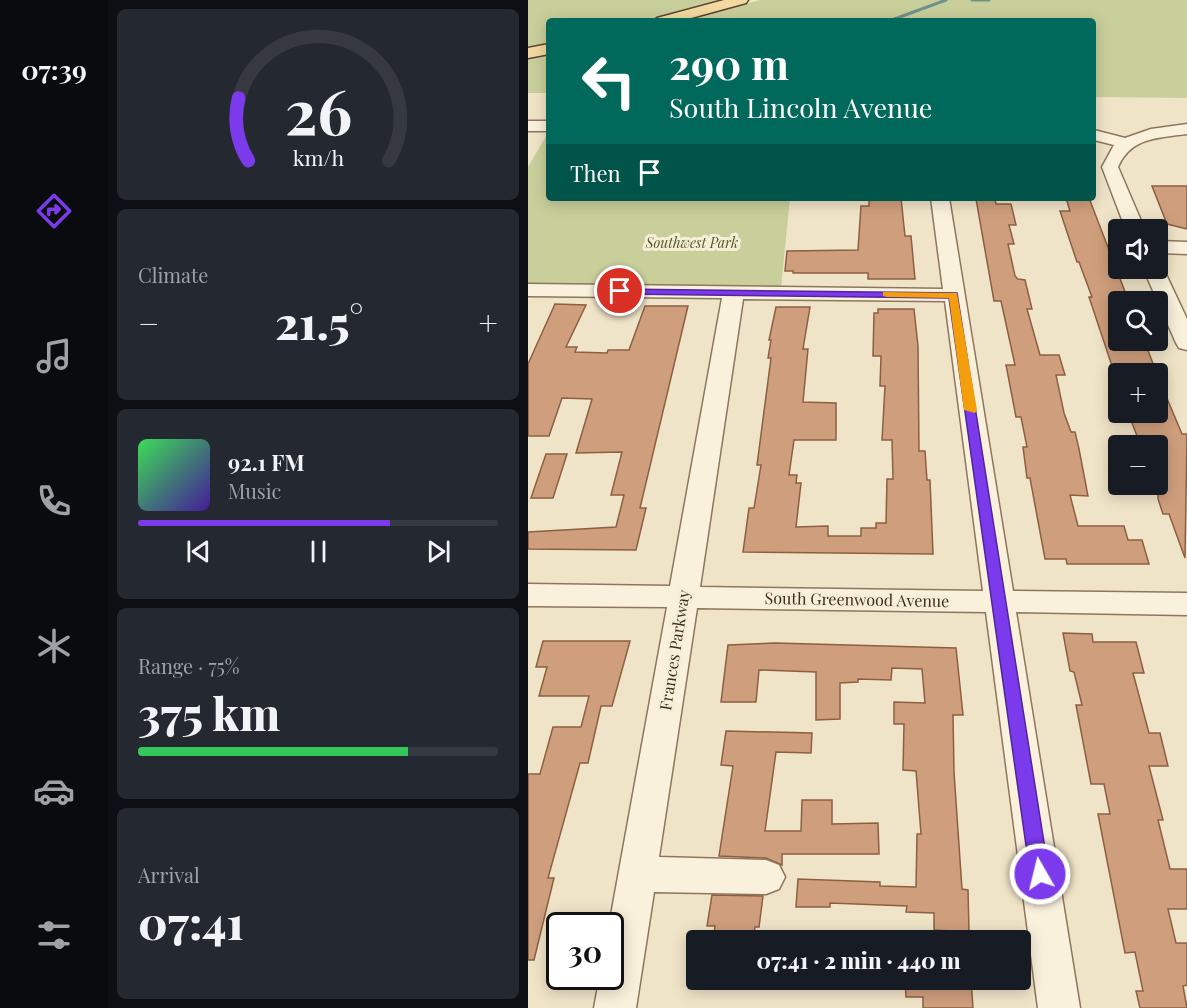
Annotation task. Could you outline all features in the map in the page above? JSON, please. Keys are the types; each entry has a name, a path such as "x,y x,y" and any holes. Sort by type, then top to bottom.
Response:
{"main road":[{"path":"673,18 741,0"},
{"path":"528,53 546,50"}],"street":[{"path":"528,126 546,126"},
{"path":"1131,219 1110,167 1117,151 1126,144 1150,134 1187,129"},
{"path":"1096,136 1126,144"},
{"path":"940,201 1059,1008"},
{"path":"1168,247 1187,248"},
{"path":"1158,279 1187,343"},
{"path":"528,290 954,295"},
{"name":"Frances Parkway","path":"615,1008 734,292"},
{"name":"South Greenwood Avenue","path":"528,595 1187,604"},
{"path":"637,874 766,877"}],"green space":[{"path":"528,0 729,0 660,18 546,18 546,47 528,50"},
{"path":"760,0 1187,0 1187,98 1096,97 1096,18 691,18"},
{"path":"546,55 546,93 528,93 528,58"},
{"name":"Southwest Park","path":"546,136 546,201 790,201 781,288 528,284 528,167"}],"building":[{"path":"1152,186 1187,186 1187,229 1168,224 1168,219 1165,219"},
{"path":"869,201 901,201 905,236 911,236 915,279 868,279 868,273 793,273 793,271 785,271 787,251 858,250 861,206 869,206"},
{"path":"976,201 1011,204 1016,225 1009,225 1014,244 1008,244 1015,276 1025,280 1032,309 1027,309 1040,355 1059,355 1065,375 1056,375 1064,413 1071,432 1075,432 1088,496 1070,495 1078,526 1124,526 1128,540 1142,540 1149,564 1067,564 1066,559 1045,559 1030,478 1027,478 1023,447 1027,447 1021,417 1016,417 1006,365 1015,365 1001,301 994,301"},
{"path":"1067,201 1090,201 1108,247 1108,279 1120,279 1125,291 1108,291 1108,351 1148,351 1153,363 1111,363 1089,297 1092,297 1079,262 1077,262 1060,211 1070,211"},
{"path":"555,304 586,305 566,347 577,347 575,352 607,353 608,350 629,350 645,306 688,306 640,508 646,508 636,550 528,549 528,532 616,527 624,495 611,495 622,452 576,453 592,399 562,398 549,436 528,436 528,364"},
{"path":"776,307 810,307 803,349 808,349 803,402 836,403 836,440 794,440 789,475 797,475 796,483 801,483 796,527 828,526 828,536 861,536 861,528 876,528 876,523 886,523 887,479 893,479 892,440 882,440 885,386 880,386 881,356 873,356 874,313 878,313 878,309 914,309 918,346 919,451 925,451 927,480 930,480 933,554 743,552 749,508 754,508 761,465 757,465 771,358 768,358 771,340 769,340"},
{"path":"1168,401 1182,434 1187,434 1185,558 1169,514 1163,514 1158,499 1158,495 1168,495 1168,435 1137,435 1132,423 1168,423"},
{"path":"546,454 567,454 553,498 531,498"},
{"path":"1063,633 1092,634 1093,642 1136,642 1144,673 1133,673 1149,733 1160,733 1168,766 1149,766 1163,820 1158,820 1170,869 1187,869 1187,909 1168,909 1176,943 1187,943 1187,985 1183,986 1187,1008 1140,1008 1136,991 1143,991 1135,952 1125,953 1098,814 1110,814 1104,784 1091,784 1076,705 1082,705 1074,672 1070,671"},
{"path":"543,641 630,641 612,706 601,706 588,763 580,763 548,878 554,878 534,960 528,960 528,774 540,774 553,727 581,727 589,696 539,696 547,667 536,667"},
{"path":"775,643 956,648 963,715 953,715 954,772 962,889 968,890 969,930 934,930 934,913 906,912 907,906 830,903 830,907 796,907 798,879 880,882 880,886 916,887 917,834 921,834 916,771 903,770 904,724 894,724 894,702 925,703 922,669 892,668 891,680 858,679 858,682 840,683 840,719 816,720 816,672 759,670 756,702 721,702 728,645"},
{"path":"726,731 812,733 811,753 776,752 765,831 801,831 802,800 832,800 832,824 878,823 879,854 782,854 782,865 766,858 719,856 733,766 721,765"},
{"path":"712,895 763,896 759,927 755,927 755,930 714,930 715,926 707,926"},
{"path":"906,990 972,990 973,1008 923,1008 923,997 906,997"}],"waterway":[{"path":"897,18 946,0"},
{"path":"972,0 989,0"}],"slow traffic":[{"path":"887,294 954,295 971,410"}],"route":[{"path":"620,291 954,295 1040,874"}]}
